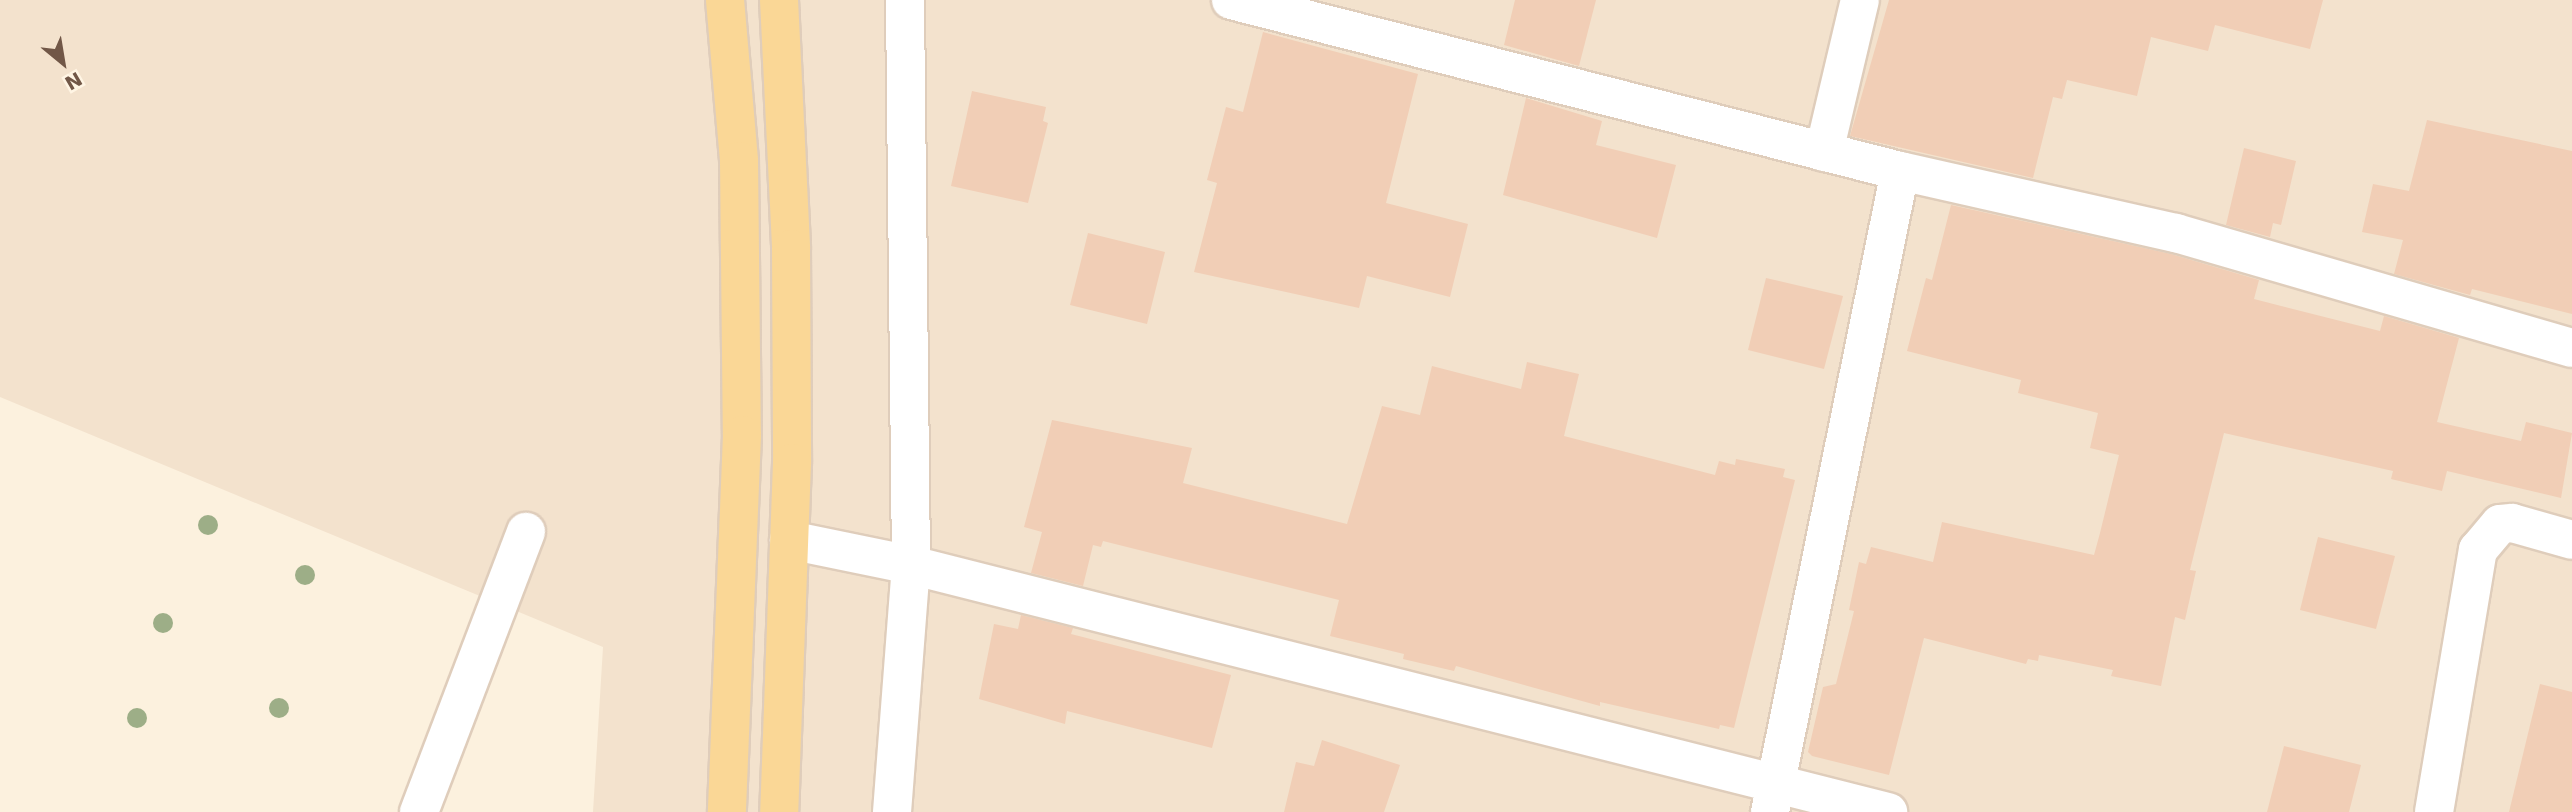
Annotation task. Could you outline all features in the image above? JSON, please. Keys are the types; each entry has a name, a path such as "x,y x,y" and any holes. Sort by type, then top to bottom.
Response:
{"main road":[{"path":"725,0 739,161 742,436 727,812"},
{"path":"779,0 791,249 789,540 779,812"}],"street":[{"path":"892,812 911,565 905,0"},
{"path":"1824,152 1860,0"},
{"path":"1236,1 1900,171 2176,233 2572,348"},
{"path":"1774,798 1900,171"},
{"path":"2434,812 2478,550 2500,524 2512,523 2572,540"},
{"path":"419,812 526,532"},
{"path":"789,540 911,565 1774,798 1888,812"}],"shaded area":[{"path":"0,0 2572,0 2572,812 593,812 603,647 0,397"}],"building":[{"path":"1515,0 1596,0 1579,66 1504,45"},
{"path":"1889,0 2323,0 2310,49 2215,25 2208,51 2151,37 2137,96 2067,80 2062,99 2053,97 2033,178 1850,136"},
{"path":"1263,32 1418,74 1386,203 1468,224 1450,297 1367,276 1359,308 1194,272 1217,183 1207,180 1226,107 1243,112"},
{"path":"972,91 1046,107 1043,121 1048,123 1028,203 951,186"},
{"path":"1526,98 1602,121 1596,145 1676,165 1657,238 1503,195"},
{"path":"2427,120 2572,151 2572,314 2472,289 2470,295 2394,274 2403,240 2362,232 2373,184 2409,191"},
{"path":"2244,148 2296,161 2281,225 2273,223 2270,237 2226,225"},
{"path":"1951,205 2171,254 2259,280 2254,299 2380,331 2384,316 2459,338 2437,422 2521,441 2526,422 2572,433 2561,498 2447,471 2442,491 2391,479 2393,471 2224,433 2190,570 2196,571 2185,620 2175,617 2161,686 2111,676 2113,670 2039,655 2038,661 2028,659 2026,664 1924,638 1889,775 1812,756 1808,752 1823,687 1836,684 1854,611 1849,610 1859,562 1866,564 1871,547 1933,562 1942,522 2094,555 2100,533 2119,455 2090,448 2098,413 2018,393 2021,380 1907,351 1926,278 1932,280"},
{"path":"1088,233 1165,252 1147,324 1070,305"},
{"path":"1766,278 1843,296 1824,369 1748,350"},
{"path":"1527,362 1579,374 1564,436 1715,475 1719,461 1735,465 1736,459 1785,469 1783,477 1795,480 1734,728 1720,725 1719,729 1600,702 1600,706 1456,666 1454,671 1403,659 1404,654 1330,636 1339,600 1103,541 1101,547 1093,545 1083,586 1031,573 1042,532 1024,527 1052,420 1192,448 1183,483 1347,524 1382,406 1420,415 1432,366 1521,389"},
{"path":"2318,537 2395,556 2376,629 2300,610"},
{"path":"1021,615 1073,628 1071,634 1231,675 1212,748 1067,711 1065,724 979,699 994,624 1018,629"},
{"path":"2540,684 2572,692 2572,812 2509,812"},
{"path":"1322,740 1400,765 1384,812 1284,812 1296,762 1314,766"},
{"path":"2284,746 2361,765 2349,812 2267,812"}]}
